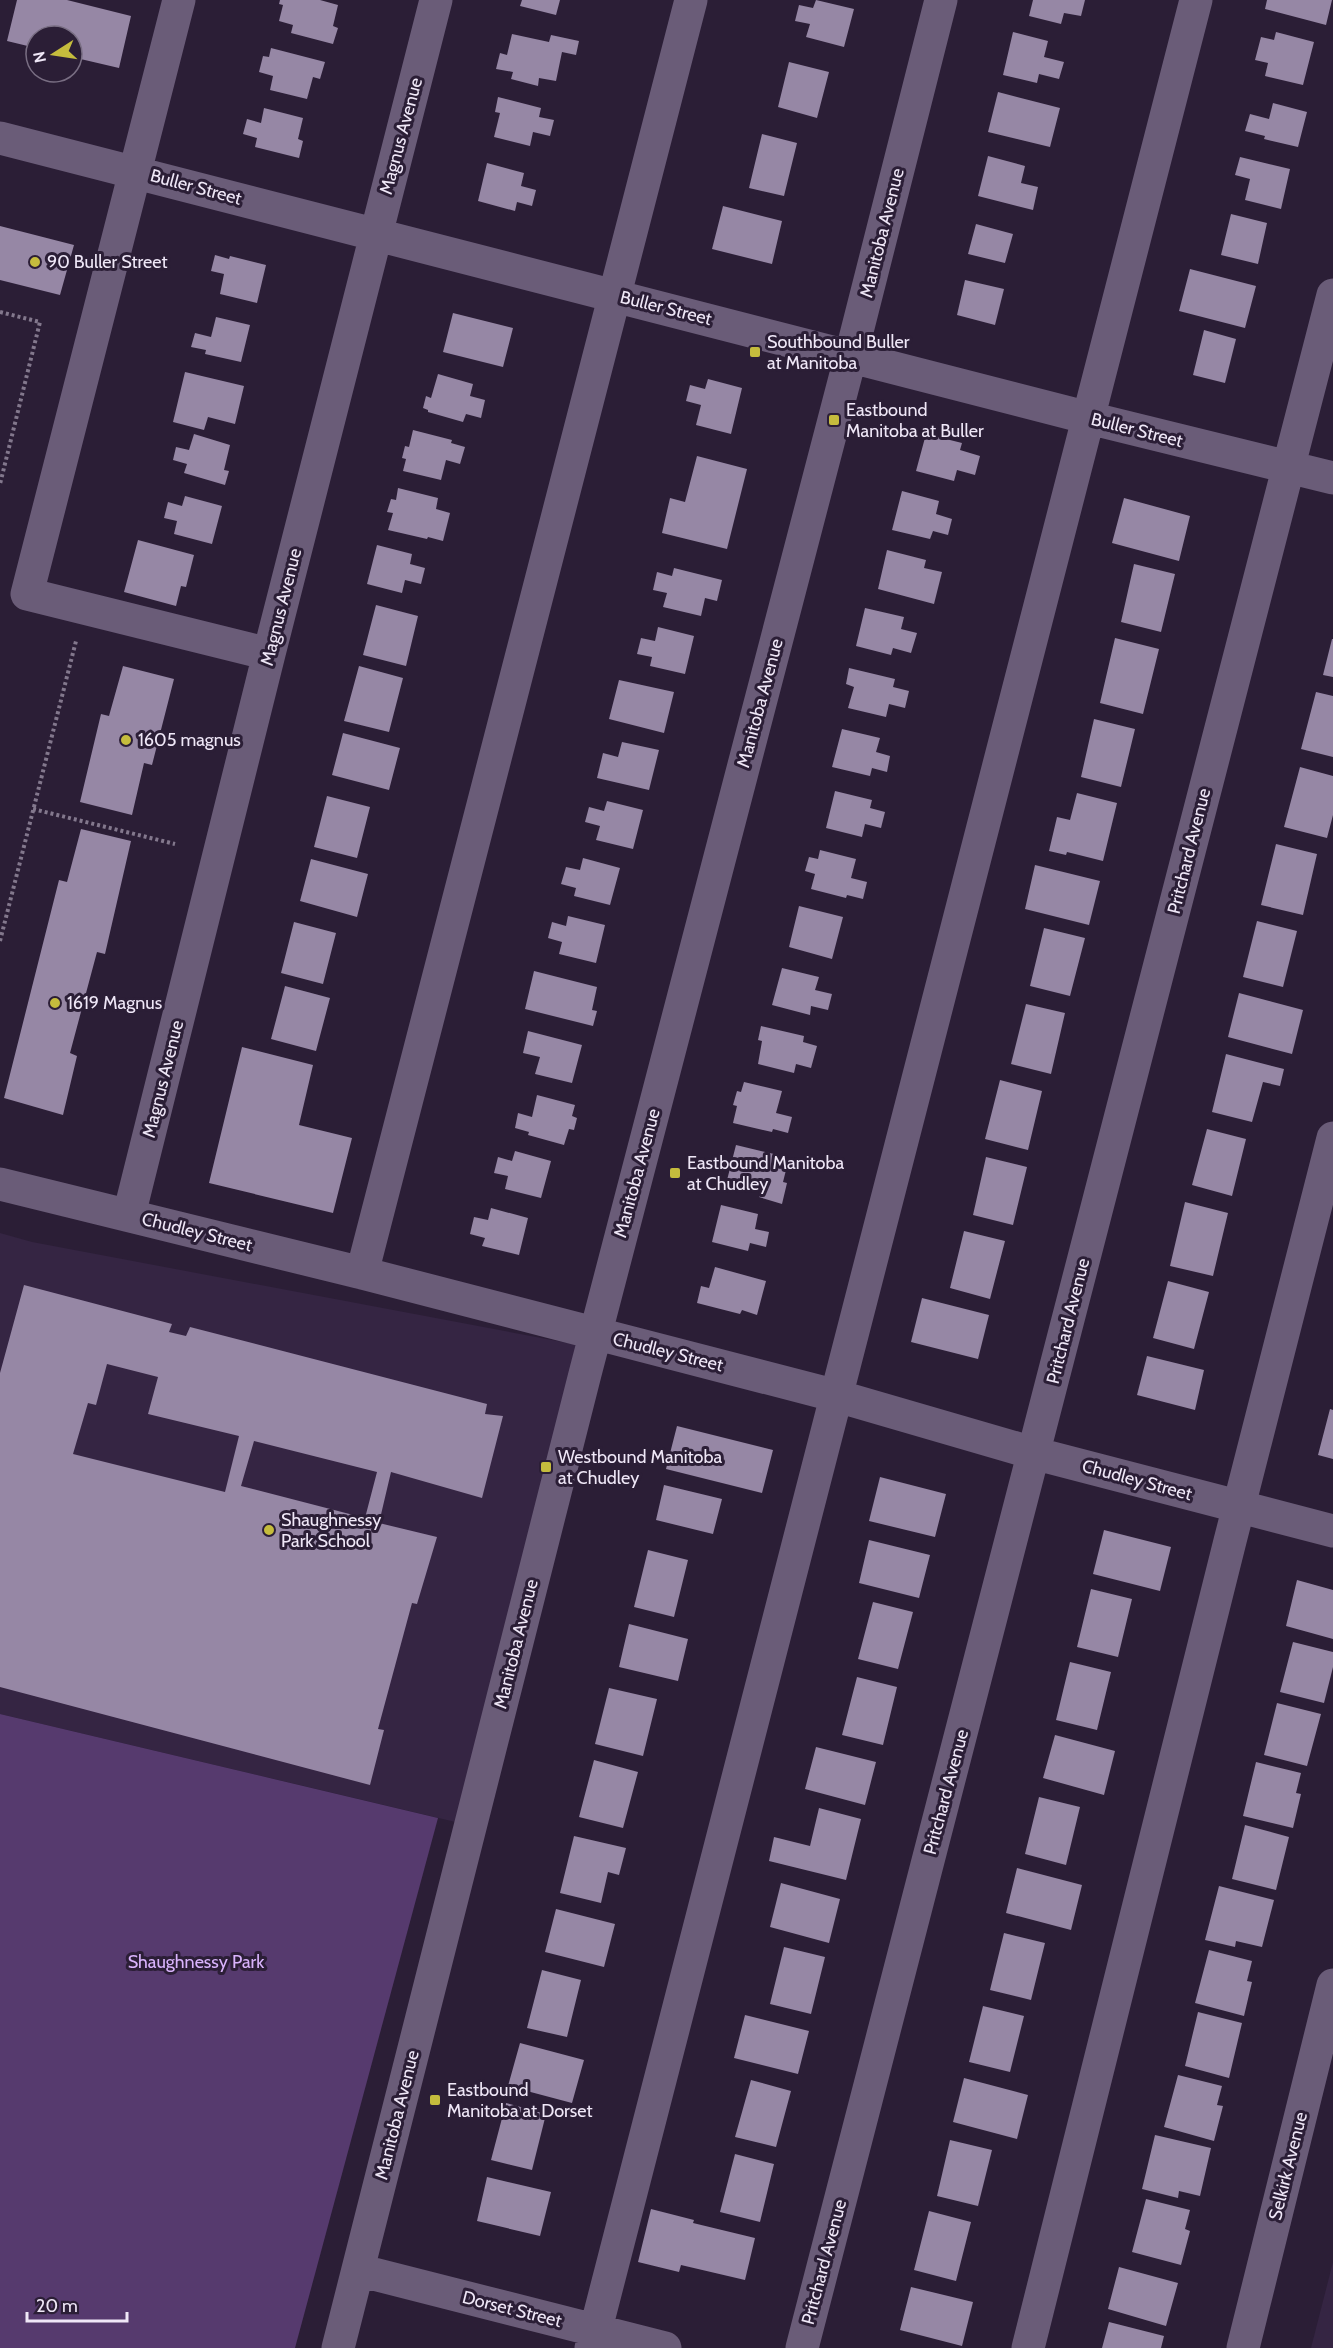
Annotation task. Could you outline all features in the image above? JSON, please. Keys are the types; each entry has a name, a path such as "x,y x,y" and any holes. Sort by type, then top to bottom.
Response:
{"street":[{"path":"179,0 27,594 269,654"},
{"name":"Magnus Avenue","path":"129,1215 436,0"},
{"path":"362,1273 691,0"},
{"name":"Manitoba Avenue","path":"338,2348 596,1334 941,0"},
{"path":"593,2339 1196,0"},
{"name":"Buller Street","path":"0,138 1089,418 1333,478"},
{"name":"Pritchard Avenue","path":"802,2348 1333,295"},
{"path":"1028,2348 1238,1506 1333,1138"},
{"name":"Chudley Street","path":"0,1184 362,1273 837,1396 1033,1453 1333,1531"},
{"name":"Selkirk Avenue","path":"1243,2348 1333,1985"},
{"name":"Dorset Street","path":"358,2270 593,2339 665,2348"}],"path":[{"path":"0,312 40,322 0,484"},
{"path":"0,941 78,634"},
{"path":"33,809 174,843"}],"shaded area":[{"name":"Shaughnessy Park School","path":"0,1233 32,1242 584,1346 464,1824 0,1714"},
{"path":"1333,2262 1333,2348 1311,2348"}],"green space":[{"name":"Shaughnessy Park","path":"0,1714 438,1818 295,2348 0,2348"}],"building":[{"path":"17,0 67,0 131,16 119,68 84,60 84,24 24,24 24,45 7,41"},
{"path":"280,0 320,0 338,5 333,26 338,28 333,44 291,33 293,25 279,21 283,5 279,4"},
{"path":"522,0 560,0 556,15 520,6"},
{"path":"816,0 854,9 844,47 806,37 810,24 795,21 799,5 813,8"},
{"path":"1033,0 1085,0 1081,16 1064,13 1061,24 1029,16"},
{"path":"1267,0 1332,0 1326,25 1265,9"},
{"path":"1013,32 1048,41 1044,57 1064,62 1059,79 1039,74 1037,83 1003,75"},
{"path":"1276,32 1314,42 1303,85 1265,76 1268,63 1255,60 1261,37 1274,40"},
{"path":"512,34 549,42 551,35 579,41 576,55 562,52 556,81 539,78 538,86 511,79 513,72 496,69 500,53 507,55"},
{"path":"271,48 325,62 320,79 313,77 307,99 270,90 273,76 259,72 263,56 269,57"},
{"path":"789,62 829,72 817,118 778,107"},
{"path":"998,92 1060,108 1050,147 988,132"},
{"path":"498,97 541,108 539,117 554,120 550,136 533,132 530,146 494,137 500,113 495,112"},
{"path":"1273,103 1307,112 1298,147 1264,139 1265,136 1245,131 1250,114 1269,119"},
{"path":"264,108 303,118 298,139 303,141 299,158 255,147 257,138 243,134 247,119 261,123"},
{"path":"762,134 797,143 784,196 749,188"},
{"path":"988,156 1025,166 1021,183 1038,187 1033,210 978,196"},
{"path":"1240,157 1290,169 1281,209 1245,200 1250,179 1235,175"},
{"path":"487,163 524,173 521,186 536,190 532,206 517,202 515,211 478,201"},
{"path":"723,206 782,221 772,264 712,249"},
{"path":"1231,214 1267,223 1258,264 1221,255"},
{"path":"976,224 1013,234 1005,263 968,254"},
{"name":"90 Buller Street","path":"0,226 74,245 60,295 0,280"},
{"path":"215,255 229,259 230,256 266,265 257,303 220,294 224,274 211,271"},
{"path":"1190,269 1256,286 1245,328 1179,311"},
{"path":"965,280 1004,289 995,325 957,315"},
{"path":"453,313 513,328 503,367 443,352"},
{"path":"216,317 250,325 241,362 205,354 206,350 191,347 195,333 211,337"},
{"path":"1204,330 1236,339 1225,383 1193,375"},
{"path":"185,372 244,386 235,424 208,417 204,430 173,422"},
{"path":"438,374 473,384 470,396 485,400 481,418 466,414 463,422 428,412 423,408 426,396 431,398"},
{"path":"708,379 742,388 731,434 696,425 701,405 686,401 690,385 705,389"},
{"path":"413,430 452,440 451,443 465,447 460,464 446,460 441,480 403,471 406,459 402,458 405,446 409,447"},
{"path":"194,434 230,445 224,470 229,471 225,485 184,473 187,464 173,460 176,447 189,450"},
{"path":"926,434 962,443 960,450 980,456 975,475 957,470 954,481 916,471"},
{"path":"697,456 747,469 727,549 662,533 670,498 685,502"},
{"path":"398,488 438,498 436,509 450,513 443,541 388,530 393,513 387,512 391,499 396,500"},
{"path":"902,491 939,501 936,514 952,519 948,535 933,531 930,539 892,530"},
{"path":"185,496 222,506 212,544 174,534 177,521 164,518 168,502 182,506"},
{"path":"1124,498 1190,516 1179,561 1112,543"},
{"path":"138,540 194,555 186,587 181,586 176,606 124,592"},
{"path":"377,545 412,554 410,564 425,568 421,584 405,580 402,593 367,584"},
{"path":"887,550 926,560 924,568 942,572 934,604 878,589"},
{"path":"1134,564 1175,574 1161,632 1121,622"},
{"path":"674,568 722,580 717,601 705,598 701,616 663,607 667,593 653,590 657,572 672,576"},
{"path":"376,605 418,616 406,666 363,655"},
{"path":"865,608 904,617 901,629 917,633 911,653 893,648 891,655 856,646"},
{"path":"658,627 694,636 685,674 650,666 652,657 637,654 641,638 655,641"},
{"path":"1115,638 1159,649 1143,714 1100,703"},
{"path":"1333,639 1333,677 1323,675"},
{"name":"1605 magnus","path":"123,666 174,679 152,765 144,763 132,815 80,802 101,714 109,716"},
{"path":"359,666 403,678 389,732 344,721"},
{"path":"849,668 895,679 893,687 909,691 905,708 889,704 886,717 848,708 854,687 846,684"},
{"path":"619,680 674,692 664,733 609,719"},
{"path":"1316,692 1333,696 1333,757 1301,749"},
{"path":"1094,719 1135,729 1121,787 1081,777"},
{"path":"842,729 880,738 876,752 890,756 887,772 872,768 870,776 832,767"},
{"path":"343,733 400,748 389,790 332,775"},
{"path":"622,742 659,750 649,790 597,778 603,753 618,757"},
{"path":"1300,767 1333,776 1333,815 1327,838 1284,827"},
{"path":"835,791 872,800 870,808 885,812 881,828 865,824 862,837 826,828"},
{"path":"1077,793 1117,803 1103,861 1067,852 1066,855 1049,851 1057,817 1070,820"},
{"path":"327,796 370,807 357,858 314,847"},
{"path":"607,801 643,810 633,849 596,840 600,826 585,822 589,807 604,811"},
{"name":"1619 Magnus","path":"81,829 131,841 105,954 97,952 70,1053 77,1056 63,1115 4,1098 59,880 67,882"},
{"path":"1276,844 1317,854 1303,915 1261,905"},
{"path":"820,850 856,859 851,878 867,882 863,899 847,895 846,898 811,889 815,874 805,871 809,857 818,859"},
{"path":"583,858 620,868 610,905 574,896 576,888 561,884 566,867 580,870"},
{"path":"311,859 368,874 357,917 300,901"},
{"path":"1035,865 1100,881 1089,925 1025,909"},
{"path":"799,906 843,917 832,959 789,947"},
{"path":"568,916 605,925 596,963 559,954 562,942 548,938 552,922 566,926"},
{"path":"1257,921 1297,931 1283,987 1243,977"},
{"path":"294,922 336,933 323,984 281,973"},
{"path":"1044,928 1085,938 1070,996 1030,986"},
{"path":"782,968 819,977 815,990 832,994 828,1010 811,1006 810,1015 772,1005"},
{"path":"534,971 597,987 592,1010 597,1011 593,1026 525,1009"},
{"path":"285,986 330,998 316,1051 271,1039"},
{"path":"1239,993 1303,1010 1292,1054 1228,1037"},
{"path":"1026,1004 1065,1013 1051,1074 1011,1064"},
{"path":"761,1026 804,1036 803,1042 817,1046 811,1068 796,1064 794,1073 758,1064 762,1041 758,1040"},
{"path":"528,1031 582,1045 572,1083 535,1074 540,1057 523,1053"},
{"path":"242,1047 313,1065 299,1125 352,1138 333,1213 209,1183"},
{"path":"1226,1054 1284,1069 1280,1086 1263,1082 1252,1122 1212,1112"},
{"path":"1000,1080 1042,1091 1028,1150 985,1139"},
{"path":"744,1082 782,1091 776,1113 792,1117 788,1133 773,1129 772,1132 733,1123 737,1106 733,1105 737,1091 741,1092"},
{"path":"537,1095 575,1105 572,1116 577,1118 574,1130 569,1129 564,1145 528,1135 529,1132 515,1128 518,1113 532,1117"},
{"path":"1207,1129 1246,1139 1232,1196 1192,1185"},
{"path":"736,1145 774,1154 772,1163 787,1166 783,1182 787,1183 782,1204 759,1197 760,1192 726,1184"},
{"path":"515,1151 551,1161 541,1198 505,1189 508,1176 494,1173 498,1157 512,1161"},
{"path":"986,1157 1027,1167 1013,1225 973,1215"},
{"path":"1185,1202 1228,1213 1213,1276 1170,1266"},
{"path":"721,1205 758,1214 755,1229 769,1232 766,1247 750,1243 748,1251 712,1242"},
{"path":"491,1208 528,1218 519,1255 482,1246 485,1238 470,1234 474,1217 488,1220"},
{"path":"964,1231 1005,1241 990,1299 950,1288"},
{"path":"715,1267 766,1281 757,1315 742,1310 740,1314 697,1303 701,1286 709,1288"},
{"path":"1168,1281 1209,1292 1194,1349 1153,1338"},
{"path":"24,1285 172,1324 169,1332 186,1336 190,1327 487,1404 485,1414 503,1416 482,1498 391,1472 379,1523 437,1537 417,1604 412,1603 378,1729 384,1730 370,1785 0,1687 0,1373","holes":["107,1364 158,1377 148,1414 239,1436 225,1492 73,1454 88,1403 96,1405","254,1441 377,1472 365,1518 241,1486"]},
{"path":"922,1298 989,1315 978,1359 911,1342"},
{"path":"1147,1356 1204,1370 1195,1410 1137,1395"},
{"path":"1330,1409 1333,1410 1333,1459 1318,1455"},
{"path":"677,1426 773,1450 762,1493 666,1469"},
{"path":"880,1477 946,1494 935,1537 869,1521"},
{"path":"664,1485 722,1499 713,1534 656,1520"},
{"path":"1104,1530 1171,1547 1160,1591 1093,1574"},
{"path":"869,1540 930,1555 919,1598 859,1583"},
{"path":"648,1550 688,1560 674,1617 634,1607"},
{"path":"1297,1580 1333,1590 1333,1639 1286,1626"},
{"path":"1091,1589 1132,1599 1118,1657 1077,1647"},
{"path":"873,1602 913,1612 898,1669 858,1659"},
{"path":"629,1624 688,1639 678,1681 619,1667"},
{"path":"1293,1642 1333,1652 1333,1667 1324,1703 1280,1692"},
{"path":"1070,1662 1111,1672 1097,1730 1056,1720"},
{"path":"857,1677 897,1687 883,1745 842,1735"},
{"path":"609,1688 657,1699 643,1756 595,1744"},
{"path":"1277,1703 1321,1714 1307,1766 1264,1755"},
{"path":"1055,1735 1115,1751 1104,1795 1043,1778"},
{"path":"816,1747 876,1762 865,1805 805,1789"},
{"path":"594,1760 638,1772 623,1828 579,1817"},
{"path":"1256,1762 1301,1773 1296,1793 1301,1794 1293,1828 1243,1816"},
{"path":"1039,1797 1080,1807 1066,1865 1025,1854"},
{"path":"819,1808 861,1819 846,1880 769,1861 774,1837 810,1846"},
{"path":"1245,1825 1289,1837 1276,1890 1232,1879"},
{"path":"574,1836 626,1848 619,1875 608,1872 601,1903 560,1893"},
{"path":"1017,1868 1082,1885 1071,1930 1006,1913"},
{"path":"781,1883 840,1899 829,1943 770,1927"},
{"path":"1219,1886 1274,1900 1262,1947 1236,1941 1235,1947 1205,1940"},
{"path":"556,1909 615,1924 604,1967 545,1952"},
{"path":"1004,1933 1045,1943 1031,2000 990,1990"},
{"path":"784,1947 825,1957 811,2014 770,2004"},
{"path":"1209,1950 1252,1961 1247,1981 1252,1982 1244,2016 1195,2003"},
{"path":"542,1970 581,1980 567,2037 527,2028"},
{"path":"983,2006 1024,2016 1010,2072 969,2062"},
{"path":"1198,2012 1242,2023 1229,2078 1185,2066"},
{"path":"745,2015 809,2031 798,2074 734,2058"},
{"path":"520,2043 584,2060 572,2103 508,2086"},
{"path":"1178,2075 1222,2086 1217,2105 1223,2106 1214,2141 1164,2127"},
{"path":"964,2078 1028,2095 1017,2139 953,2122"},
{"path":"751,2080 791,2091 776,2147 735,2137"},
{"path":"506,2103 546,2114 532,2170 491,2160"},
{"path":"1155,2135 1211,2148 1200,2196 1179,2191 1178,2198 1142,2189"},
{"path":"950,2140 992,2150 978,2206 937,2196"},
{"path":"735,2154 774,2164 760,2222 720,2212"},
{"path":"487,2177 551,2192 540,2236 477,2221"},
{"path":"1146,2199 1190,2210 1185,2229 1190,2231 1181,2265 1132,2252"},
{"path":"651,2209 694,2220 693,2223 755,2238 745,2280 681,2265 679,2272 638,2262"},
{"path":"929,2211 971,2222 956,2281 914,2270"},
{"path":"1119,2267 1178,2283 1166,2326 1108,2309"},
{"path":"911,2287 973,2302 962,2346 900,2330"},
{"path":"1109,2322 1164,2336 1161,2348 1102,2348"}],"place":[{"name":"90 Buller Street","path":"35,262"},
{"name":"Southbound Buller at Manitoba","path":"755,352"},
{"name":"Eastbound Manitoba at Buller","path":"834,420"},
{"name":"1605 magnus","path":"126,740"},
{"name":"1619 Magnus","path":"55,1003"},
{"name":"Eastbound Manitoba at Chudley","path":"675,1173"},
{"name":"Westbound Manitoba at Chudley","path":"546,1467"},
{"name":"Shaughnessy Park School","path":"269,1530"},
{"name":"Eastbound Manitoba at Dorset","path":"435,2100"}]}
